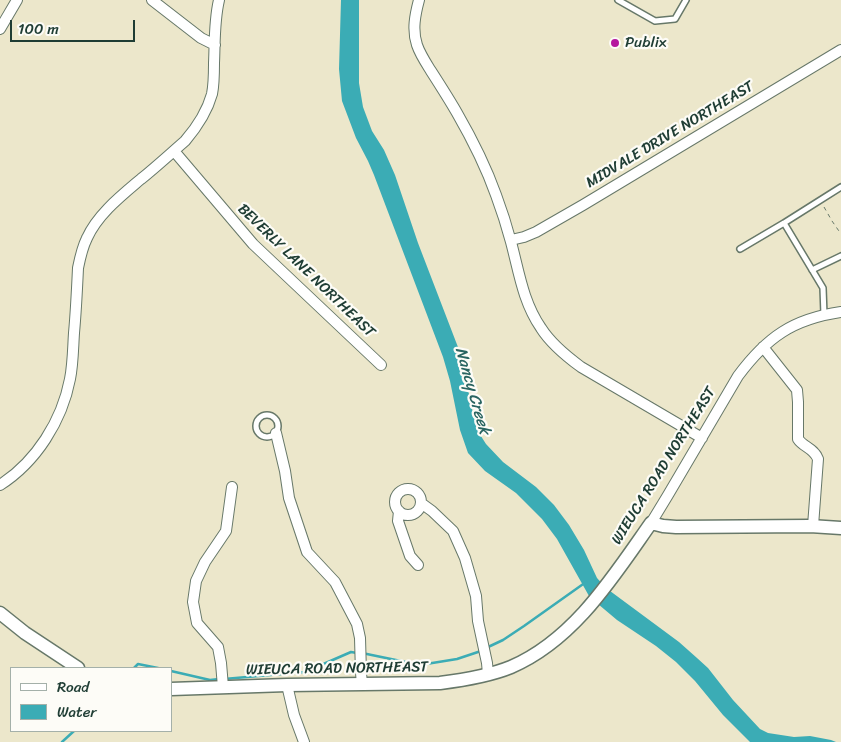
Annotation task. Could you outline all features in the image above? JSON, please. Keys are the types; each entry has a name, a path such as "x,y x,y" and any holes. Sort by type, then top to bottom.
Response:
{"street":[{"path":"0,30 17,0"},
{"path":"152,0 201,38 215,45"},
{"path":"0,485 25,464 45,440 66,396 73,360 78,268 86,240 98,220 121,196 185,141 194,131 208,105 214,82 215,25 219,0"},
{"path":"419,0 414,23 417,45 422,57 457,113 478,152 496,195 511,240 528,305 541,328 556,346 581,367 702,438"},
{"name":"MIDVALE DRIVE NORTHEAST","path":"511,240 536,232 575,210 841,50"},
{"name":"BEVERLY LANE NORTHEAST","path":"174,151 253,244 381,365"},
{"name":"WIEUCA ROAD NORTHEAST","path":"172,689 287,685 362,678 440,683 464,680 487,668 511,667 533,656 553,642 590,606 631,551 651,523 738,376 751,358 775,336 789,328 803,321 841,312"},
{"path":"763,346 796,390 798,402 798,439 800,443 808,446 818,459 813,526"},
{"path":"276,433 289,498 307,552 335,582 357,624 360,638 362,678"},
{"path":"223,686 218,647 197,622 193,602 196,581 205,562 226,531 232,487"},
{"path":"399,511 410,514 418,510 421,502 419,494 408,489 400,492 396,499 399,511 398,521 410,556 418,564"},
{"path":"421,502 453,531 465,558 476,596 478,624 487,668"},
{"path":"651,523 676,527 813,526 841,528"},
{"path":"0,613 25,633 76,667"},
{"path":"287,685 294,715 304,742"}],"lane":[{"path":"618,0 655,21 675,19 686,0"},
{"path":"740,248 841,187"},
{"path":"784,223 823,288 824,315"},
{"path":"812,270 841,256"},
{"path":"261,416 274,416 278,421 279,427 276,433 268,437 259,433 256,424 261,416"}],"path":[{"path":"821,200 841,233"},
{"path":"841,228 839,230 841,233"}],"water":[{"path":"341,0 359,0 359,83 363,107 372,131 384,150 395,175 418,243 461,355 472,409 479,433 486,444 503,462 536,487 554,505 584,550 597,578 606,588 679,642 708,668 733,700 760,729 768,733 794,737 810,736 836,742 750,742 676,662 617,620 589,596 557,539 542,519 516,493 485,471 468,453 460,430 443,357 374,175 356,138 342,101 339,69"}],"waterway":[{"path":"486,648 503,640 586,582"},
{"path":"362,653 420,665 457,659 481,651"},
{"path":"224,679 305,672 351,652 357,653"},
{"path":"135,667 138,664 153,667"},
{"path":"172,671 210,680 219,679"},
{"path":"62,742 73,732"}],"place":[{"name":"Publix","path":"615,43"}],"water label":[{"name":"Nancy Creek","path":"472,391"}]}
